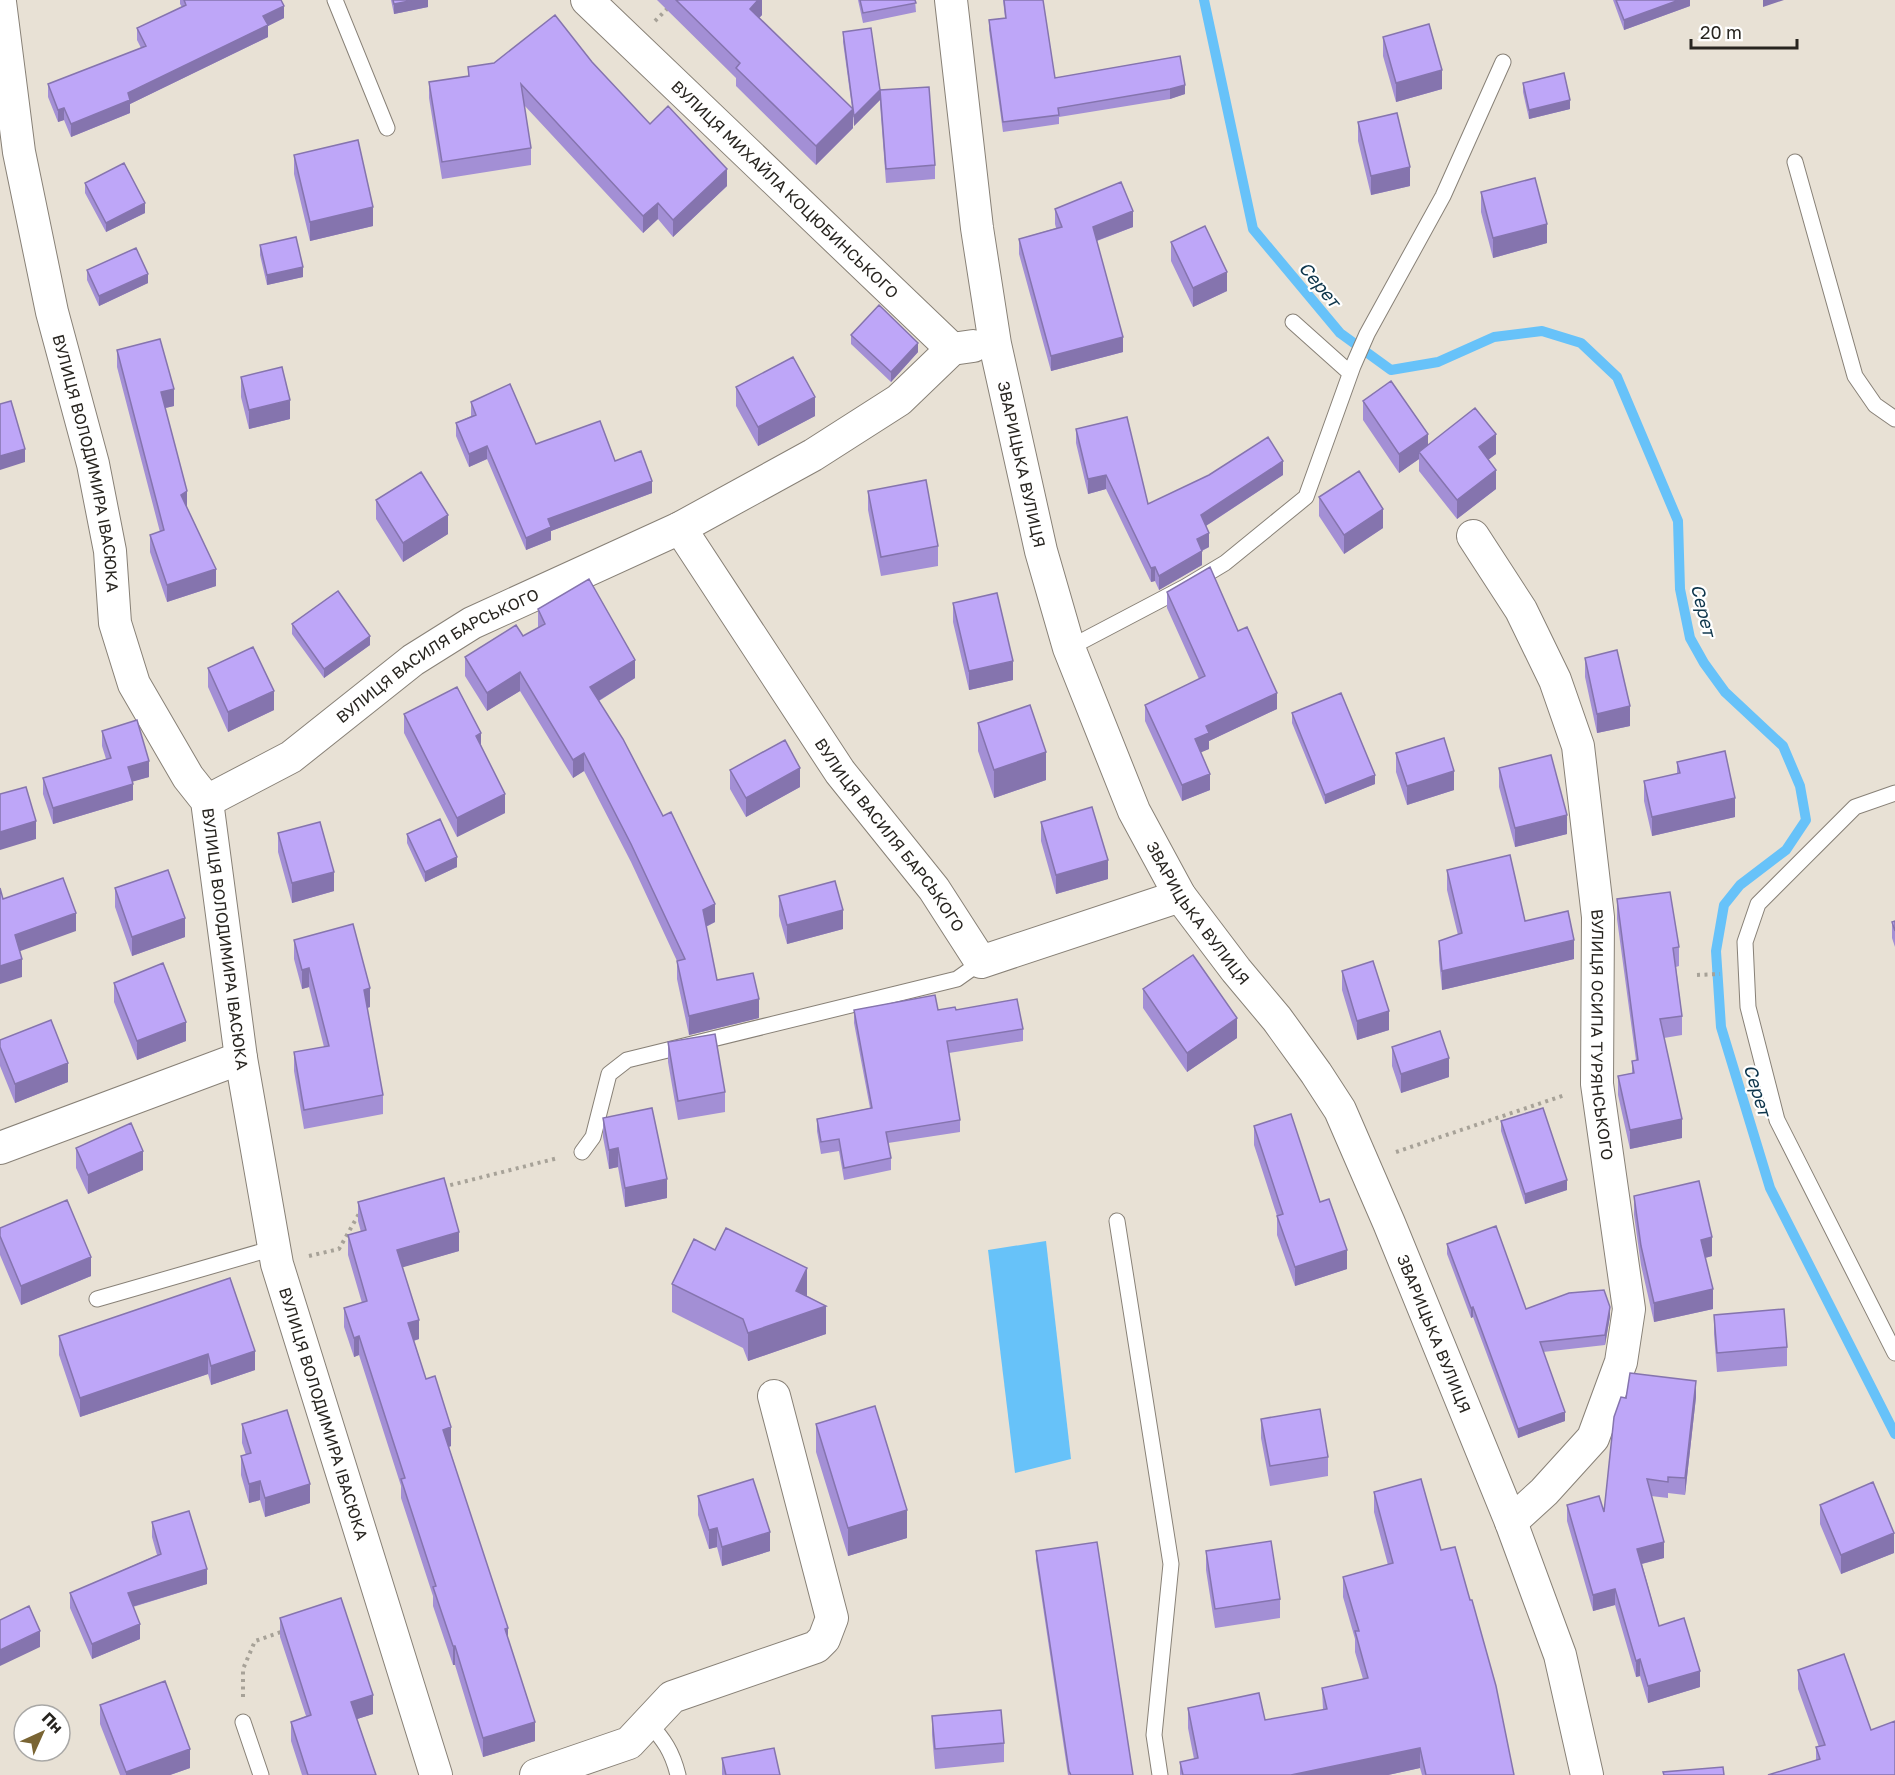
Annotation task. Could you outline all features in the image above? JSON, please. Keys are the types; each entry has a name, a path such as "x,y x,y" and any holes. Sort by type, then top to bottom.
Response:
{"street":[{"name":"ВУЛИЦЯ МИХАЙЛА КОЦЮБИНСЬКОГО","path":"586,0 952,349"},
{"name":"ЗВАРИЦЬКА ВУЛИЦЯ","path":"951,0 977,228 995,344 1041,551 1069,648 1134,811 1180,896 1316,1073 1340,1110 1389,1223 1511,1522 1560,1655 1587,1775"},
{"name":"ВУЛИЦЯ ВОЛОДИМИРА ІВАСЮКА","path":"0,2 19,152 52,312 93,464 110,550 115,623 134,684 188,777 207,801 241,1058 276,1256 436,1775"},
{"path":"952,349 995,344"},
{"name":"ВУЛИЦЯ ВАСИЛЯ БАРСЬКОГО","path":"207,801 291,757 413,660 472,623 681,528 813,455 898,400 952,349"},
{"name":"ВУЛИЦЯ ВАСИЛЯ БАРСЬКОГО","path":"681,528 840,772 934,889 981,962"},
{"name":"ВУЛИЦЯ ОСИПА ТУРЯНСЬКОГО","path":"1473,536 1521,610 1555,680 1578,746 1598,917 1597,1084 1629,1309 1621,1362 1593,1438 1544,1492 1511,1522"},
{"path":"981,962 1180,896"},
{"path":"0,1148 241,1058"},
{"path":"536,1775 628,1743 672,1697 816,1647 824,1639 832,1618 774,1396"}],"lane":[{"path":"335,0 387,128"},
{"path":"1069,648 1185,587 1225,563 1306,496 1367,334 1443,195 1503,62"},
{"path":"1795,162 1855,376 1875,405 1895,419"},
{"path":"1293,322 1352,369"},
{"path":"1895,793 1855,807 1758,904 1745,942 1748,1007 1777,1120 1895,1353"},
{"path":"582,1152 593,1137 609,1074 627,1060 957,979 981,962"},
{"path":"1117,1221 1171,1564 1154,1735 1160,1775"},
{"path":"97,1299 276,1256"},
{"path":"243,1722 261,1775"},
{"path":"648,1722 663,1739 673,1756 678,1775"}],"path":[{"path":"1363,1163 1597,1084"},
{"path":"432,1189 582,1152"},
{"path":"276,1256 339,1249 363,1207"},
{"path":"243,1722 243,1669 255,1641 286,1630"}],"water":[{"path":"1046,1241 1071,1459 1015,1473 988,1250"}],"building":[{"path":"184,0 281,0 284,6 263,16 268,25 128,93 130,100 71,124 64,108 58,110 48,84 146,46 137,28 186,5"},
{"path":"393,0 414,0 394,4"},
{"path":"676,0 758,0 750,9 853,109 816,146 736,68 740,63"},
{"path":"860,0 915,0 916,3 863,13"},
{"path":"1004,0 1043,0 1055,78 1180,56 1185,85 1058,108 1059,115 1003,122 989,20 1006,18"},
{"path":"1616,0 1679,0 1624,20"},
{"path":"555,15 592,62 650,124 668,106 727,169 673,220 658,203 643,216 521,84 531,148 442,162 429,82 469,76 468,67 494,63"},
{"path":"1429,24 1442,70 1396,83 1383,37"},
{"path":"871,28 880,90 854,116 843,32"},
{"path":"1564,73 1570,100 1529,110 1523,83"},
{"path":"929,87 935,165 886,169 880,90"},
{"path":"1397,113 1410,167 1371,176 1358,122"},
{"path":"358,140 373,207 310,222 294,155"},
{"path":"124,163 145,203 106,223 85,183"},
{"path":"1535,178 1547,224 1493,238 1481,192"},
{"path":"1121,182 1133,211 1093,227 1123,337 1051,356 1019,239 1062,227 1055,209"},
{"path":"1205,226 1227,272 1193,288 1171,242"},
{"path":"296,237 303,267 267,275 260,245"},
{"path":"136,248 148,274 99,296 87,270"},
{"path":"879,305 918,343 891,372 851,335"},
{"path":"160,339 174,389 161,392 187,491 181,495 216,569 167,585 150,535 164,530 117,350"},
{"path":"793,357 815,397 758,427 736,387"},
{"path":"282,367 290,400 249,410 241,377"},
{"path":"1391,381 1428,434 1399,454 1363,401"},
{"path":"510,384 536,444 600,421 615,461 641,451 652,481 548,519 551,527 526,538 487,446 469,454 456,423 476,415 471,402"},
{"path":"11,401 25,449 0,456 0,404"},
{"path":"1475,408 1496,434 1479,447 1496,470 1457,500 1419,452"},
{"path":"1127,417 1148,504 1209,475 1268,437 1283,461 1201,515 1209,533 1197,539 1202,551 1159,576 1155,567 1151,568 1106,475 1088,479 1076,429"},
{"path":"1359,471 1383,509 1344,535 1319,497"},
{"path":"421,472 448,515 403,543 376,500"},
{"path":"926,480 938,546 881,557 868,491"},
{"path":"1210,567 1238,631 1247,627 1277,693 1206,726 1209,733 1195,739 1210,774 1182,785 1145,705 1205,676 1167,592"},
{"path":"589,579 635,660 590,687 623,739 663,816 671,812 715,904 703,910 717,980 753,973 759,999 689,1016 677,961 685,959 631,844 584,753 573,760 520,672 487,693 465,657 516,625 523,636 545,624 538,609"},
{"path":"338,591 370,636 324,669 292,624"},
{"path":"997,593 1013,661 969,671 953,603"},
{"path":"253,647 274,691 228,712 208,668"},
{"path":"1617,650 1630,706 1597,714 1585,658"},
{"path":"457,687 481,733 476,736 505,794 457,818 404,714"},
{"path":"1341,693 1375,775 1325,795 1292,713"},
{"path":"1030,705 1046,752 994,770 978,723"},
{"path":"137,720 149,761 128,767 133,784 53,808 43,778 111,758 102,731"},
{"path":"1444,738 1454,771 1407,786 1396,753"},
{"path":"785,740 800,768 746,798 730,770"},
{"path":"1725,751 1735,798 1652,817 1644,781 1680,773 1677,762"},
{"path":"1551,755 1567,815 1515,828 1499,768"},
{"path":"26,787 36,821 0,832 0,794"},
{"path":"1092,807 1108,860 1056,875 1041,822"},
{"path":"440,819 457,857 425,872 407,834"},
{"path":"320,822 334,872 292,883 278,833"},
{"path":"1510,855 1525,921 1568,911 1574,940 1442,971 1439,941 1462,933 1447,870"},
{"path":"168,870 185,918 132,937 115,888"},
{"path":"63,878 76,913 15,935 22,959 0,966 0,888 3,899"},
{"path":"835,881 843,910 787,925 779,896"},
{"path":"1670,892 1679,947 1673,948 1682,1016 1660,1019 1682,1119 1630,1130 1618,1076 1634,1073 1632,1061 1638,1060 1617,899"},
{"path":"353,924 370,988 364,990 383,1095 304,1110 294,1052 329,1046 309,968 302,970 294,940"},
{"path":"1193,955 1237,1018 1187,1053 1143,989"},
{"path":"1373,961 1389,1011 1357,1021 1342,971"},
{"path":"163,963 186,1022 137,1041 114,983"},
{"path":"935,995 938,1010 955,1007 956,1010 1017,999 1023,1029 947,1041 960,1120 886,1132 891,1158 844,1168 839,1139 821,1142 817,1119 872,1108 854,1010"},
{"path":"51,1020 68,1063 15,1084 0,1047 0,1040"},
{"path":"1440,1031 1449,1058 1401,1074 1392,1047"},
{"path":"715,1034 725,1092 678,1101 668,1042"},
{"path":"652,1108 667,1179 625,1188 618,1148 609,1150 603,1118"},
{"path":"1543,1108 1567,1180 1525,1194 1501,1121"},
{"path":"1291,1114 1320,1202 1329,1199 1347,1250 1295,1267 1277,1216 1283,1214 1254,1126"},
{"path":"131,1123 143,1151 88,1175 76,1148"},
{"path":"444,1178 459,1232 397,1250 419,1320 408,1323 426,1379 435,1376 451,1427 443,1430 508,1628 505,1629 535,1722 483,1738 455,1646 453,1646 433,1587 436,1586 401,1479 405,1478 359,1336 354,1338 344,1308 367,1301 348,1235 366,1230 358,1202"},
{"path":"1699,1181 1712,1237 1701,1240 1713,1289 1654,1303 1641,1246 1634,1196"},
{"path":"67,1200 91,1257 21,1286 0,1236 0,1228"},
{"path":"1496,1226 1526,1309 1569,1293 1604,1290 1610,1307 1605,1335 1540,1342 1565,1412 1518,1429 1447,1244"},
{"path":"726,1228 807,1268 796,1291 826,1306 748,1333 743,1319 672,1284 694,1239 715,1250"},
{"path":"230,1278 255,1351 211,1366 208,1354 80,1398 59,1336"},
{"path":"1784,1309 1787,1347 1717,1353 1714,1315"},
{"path":"1630,1373 1696,1381 1685,1478 1668,1477 1668,1482 1647,1479 1664,1542 1637,1549 1659,1626 1684,1618 1700,1671 1648,1686 1640,1659 1636,1661 1615,1589 1593,1595 1567,1505 1599,1496 1604,1512 1614,1417 1621,1397 1626,1398"},
{"path":"875,1406 907,1510 848,1528 816,1424"},
{"path":"1320,1409 1328,1457 1270,1466 1261,1419"},
{"path":"287,1410 310,1484 265,1498 260,1481 249,1484 241,1456 251,1453 242,1424"},
{"path":"753,1479 770,1532 722,1547 717,1528 709,1530 698,1496"},
{"path":"1421,1479 1441,1550 1455,1547 1470,1600 1472,1600 1496,1686 1514,1775 1426,1775 1420,1748 1291,1775 1183,1775 1180,1762 1198,1758 1188,1708 1259,1693 1265,1720 1327,1709 1322,1688 1368,1678 1355,1631 1359,1631 1343,1577 1393,1563 1374,1492"},
{"path":"1873,1482 1894,1533 1841,1555 1820,1505"},
{"path":"189,1511 207,1569 128,1593 140,1624 92,1644 70,1593 161,1554 152,1522"},
{"path":"1271,1541 1280,1599 1215,1609 1206,1551"},
{"path":"1097,1542 1133,1775 1071,1775 1069,1771 1036,1551"},
{"path":"341,1598 373,1695 351,1702 376,1775 308,1775 291,1722 311,1715 280,1618"},
{"path":"29,1606 40,1631 0,1650 0,1620"},
{"path":"1844,1654 1871,1730 1895,1721 1895,1775 1768,1775 1820,1759 1816,1747 1825,1745 1798,1670"},
{"path":"165,1681 190,1749 126,1772 100,1705"},
{"path":"1001,1710 1004,1743 935,1749 932,1716"},
{"path":"774,1748 780,1775 726,1775 722,1758"},
{"path":"1723,1767 1724,1775 1664,1775 1663,1772"}],"waterway":[{"name":"Серет","path":"1204,0 1253,229 1340,333 1391,370 1438,362 1494,337 1542,331 1581,343 1617,377 1678,521 1680,589 1690,638 1704,663 1725,692 1783,746 1800,786 1806,820 1786,850 1740,885 1724,905 1716,951 1721,1027 1770,1188 1895,1434"}]}
